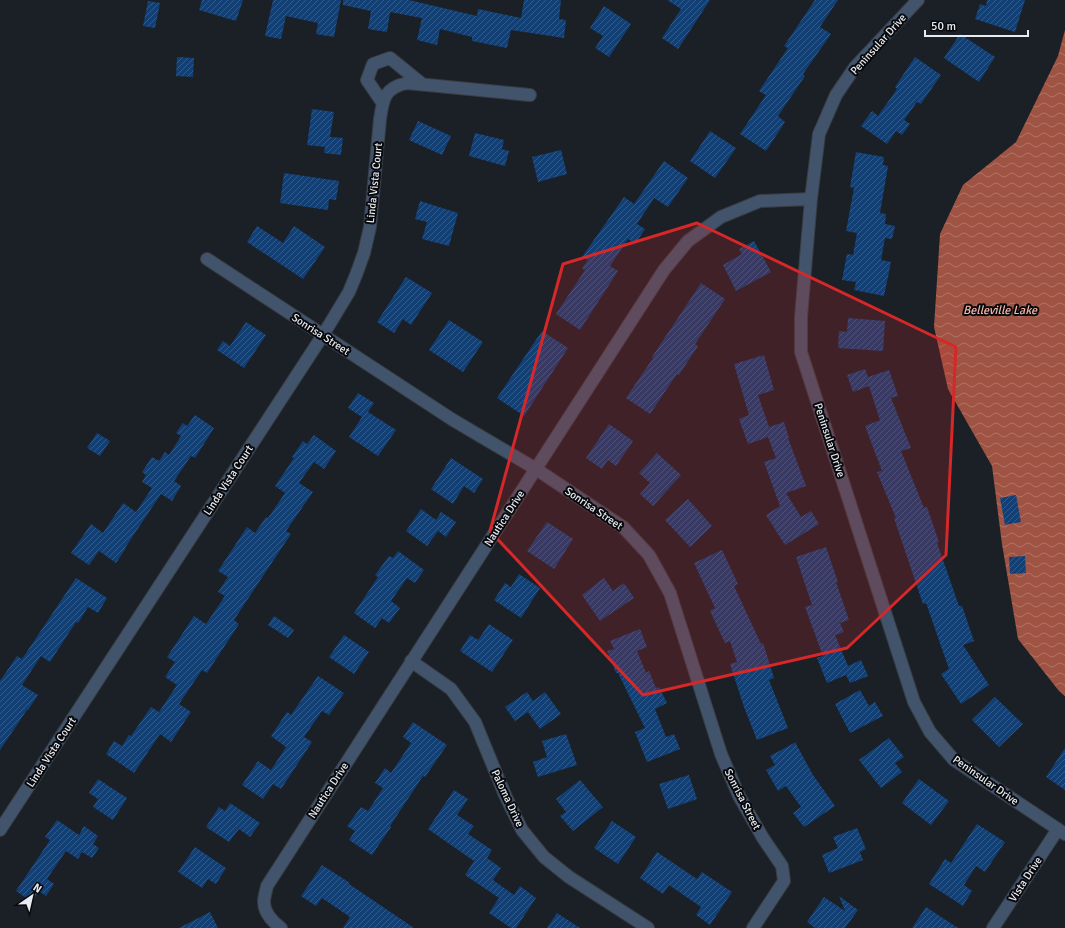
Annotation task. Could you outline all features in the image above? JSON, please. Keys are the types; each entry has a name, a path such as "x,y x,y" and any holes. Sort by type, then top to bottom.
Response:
{"street":[{"name":"Peninsular Drive","path":"918,0 855,67 836,96 819,134 811,198 801,317 801,352 914,702 930,732 954,760 1062,831"},
{"path":"422,84 390,58 373,64 367,80 382,102 392,88 407,83 530,95"},
{"name":"Linda Vista Court","path":"0,830 323,335 349,292 364,253 370,227 382,102"},
{"name":"Nautica Drive","path":"281,928 275,924 267,914 264,902 267,886 664,270 688,241 721,217 760,201 811,198"},
{"name":"Sonrisa Street","path":"207,259 453,420 536,469 623,527 649,555 670,593 721,754 739,796 763,838 782,866 784,881 753,928"},
{"name":"Paloma Drive","path":"411,661 451,689 475,722 505,796 522,830 544,857 569,877 648,928"},
{"name":"Vista Drive","path":"993,928 1062,831"}],"highlighted area":[{"path":"697,223 956,347 946,555 847,648 643,695 490,531 563,264"}],"water":[{"name":"Belleville Lake","path":"1065,30 1065,696 1059,691 1018,639 1002,544 992,466 948,389 934,327 940,234 963,185 1016,142 1058,56"}],"building":[{"path":"202,0 243,0 236,21 199,10"},
{"path":"273,0 341,0 334,37 316,34 318,23 286,16 281,39 265,36"},
{"path":"343,0 409,0 477,16 478,9 521,18 524,0 561,0 559,19 566,20 564,38 511,30 507,48 472,41 472,37 440,29 437,45 417,40 422,18 390,12 387,32 368,29 371,11 343,5"},
{"path":"667,0 710,0 678,49 662,38 681,9"},
{"path":"815,0 838,0 820,27 831,34 803,74 805,76 778,116 785,122 766,151 740,134 766,95 759,91 788,48 784,46"},
{"path":"987,0 1025,0 1015,32 975,19 980,4 986,6"},
{"path":"148,1 160,3 155,28 143,26"},
{"path":"604,6 631,24 609,57 595,48 603,36 590,28"},
{"path":"960,34 995,57 979,82 944,58"},
{"path":"177,57 194,58 193,77 176,76"},
{"path":"915,57 941,75 921,104 917,102 904,120 910,124 902,135 896,131 887,144 861,126 872,111 878,116 897,89 895,87"},
{"path":"312,109 334,112 330,137 343,138 341,155 324,153 325,147 307,145"},
{"path":"418,121 451,136 442,155 409,140"},
{"path":"710,131 736,148 715,178 690,161"},
{"path":"475,133 504,140 502,149 509,151 505,166 469,156"},
{"path":"561,150 567,174 538,182 532,157"},
{"path":"856,152 884,157 883,165 888,166 880,213 886,214 885,224 895,226 892,239 885,238 881,260 891,262 884,296 854,290 856,282 842,280 847,254 853,255 857,233 846,231 854,188 850,187"},
{"path":"664,161 688,178 668,207 654,198 637,224 645,229 635,244 628,239 610,266 618,271 580,330 556,314 585,270 582,268 588,260 582,257 624,197 634,204"},
{"path":"284,173 339,181 336,200 329,199 328,210 280,203"},
{"path":"420,201 458,213 449,246 422,239 427,222 415,219"},
{"path":"257,226 283,243 294,226 325,247 303,279 247,242"},
{"path":"754,241 771,272 736,291 723,265 742,254 739,249"},
{"path":"406,277 432,293 411,325 403,319 394,333 377,322"},
{"path":"701,283 725,299 695,344 698,346 679,375 677,374 650,414 626,398"},
{"path":"848,318 885,321 883,351 838,348 839,331 847,332"},
{"path":"449,320 483,342 463,372 429,350"},
{"path":"246,322 266,335 244,368 217,350 223,341 230,346"},
{"path":"542,331 568,348 524,416 497,398"},
{"path":"764,355 774,390 758,395 769,427 784,422 788,438 806,486 786,493 801,517 811,511 819,524 785,545 766,515 780,506 764,462 776,458 768,437 748,444 739,419 749,415 734,364"},
{"path":"865,369 868,377 889,370 898,396 891,398 911,448 901,451 924,508 927,507 939,542 937,543 959,606 962,606 974,641 963,645 989,685 961,704 941,674 949,669 926,603 923,604 894,518 896,518 877,472 882,471 865,426 880,420 869,386 853,392 847,375"},
{"path":"358,393 374,403 368,412 396,430 378,456 349,437 362,417 348,408"},
{"path":"195,415 214,428 195,458 191,456 174,481 181,486 172,501 161,494 116,563 99,551 89,565 71,553 91,524 103,533 123,503 136,512 152,488 142,482 146,475 142,472 152,457 159,461 165,452 169,455 181,436 176,433 183,423 187,426"},
{"path":"609,424 633,441 616,466 608,460 602,469 586,458"},
{"path":"97,433 110,441 100,456 87,448"},
{"path":"314,435 336,451 324,469 314,462 299,483 313,492 286,531 291,534 234,620 239,624 207,673 202,670 179,704 191,712 171,742 160,734 134,773 106,754 114,741 122,746 129,735 131,736 151,707 159,712 177,685 165,677 175,662 167,657 194,616 206,624 225,596 218,592 228,577 218,571 247,527 255,533 266,517 268,518 285,493 275,486 294,458 292,457 303,441 307,444"},
{"path":"657,453 681,475 653,506 640,494 650,483 639,473"},
{"path":"451,458 483,479 474,493 464,486 453,504 431,489"},
{"path":"1016,495 1021,522 1005,525 1000,498"},
{"path":"688,499 712,526 690,547 665,520"},
{"path":"421,509 436,520 441,512 456,522 446,537 438,531 427,546 406,531"},
{"path":"547,522 573,539 554,569 527,551"},
{"path":"826,547 849,620 840,623 844,632 835,635 848,666 861,660 868,676 850,683 846,675 827,683 817,658 823,656 805,607 812,605 796,557"},
{"path":"722,550 738,584 734,586 761,644 763,643 774,678 769,680 788,728 757,740 744,707 730,664 737,662 730,641 725,643 710,611 715,608 694,563"},
{"path":"398,551 424,570 415,583 407,578 391,601 400,608 389,623 382,618 375,628 354,613 378,577 375,575 389,556 393,558"},
{"path":"1025,556 1026,573 1010,574 1009,557"},
{"path":"519,574 540,588 521,618 494,600 505,583 511,587"},
{"path":"76,578 107,598 98,613 88,607 78,623 76,622 50,662 41,656 22,685 38,695 0,750 0,681 17,656 22,659"},
{"path":"604,578 613,591 624,583 634,598 600,621 582,595"},
{"path":"274,616 294,630 288,638 268,625"},
{"path":"489,624 513,640 492,672 460,651 470,635 478,640"},
{"path":"640,629 647,647 637,651 646,673 649,671 656,688 659,687 667,703 655,709 666,737 674,734 680,749 647,762 635,732 645,728 618,673 616,673 607,651 614,649 610,641"},
{"path":"344,635 369,652 354,674 329,657"},
{"path":"318,676 344,693 329,715 322,711 304,737 312,742 281,789 273,784 263,799 242,785 258,761 271,770 286,747 271,736 287,712 291,715"},
{"path":"860,690 869,706 875,702 883,716 850,733 835,704"},
{"path":"527,692 533,701 545,692 561,714 540,729 528,712 515,721 505,707"},
{"path":"995,697 1023,724 999,747 972,720"},
{"path":"413,722 447,745 425,777 423,776 372,855 349,840 355,831 347,826 361,807 368,811 383,788 375,783 385,768 391,773 411,743 403,737"},
{"path":"566,734 577,765 538,777 533,762 547,757 542,741"},
{"path":"889,738 904,757 895,763 902,772 881,788 859,760"},
{"path":"796,742 813,775 835,806 804,827 793,813 801,807 786,786 778,791 766,770 775,765 770,756"},
{"path":"1065,748 1065,790 1046,777"},
{"path":"689,775 697,799 668,809 659,784"},
{"path":"98,779 127,798 113,820 93,807 98,799 89,793"},
{"path":"919,779 949,801 931,825 902,803"},
{"path":"580,780 603,807 573,831 560,816 566,812 556,799"},
{"path":"454,790 468,799 457,815 474,826 468,834 492,850 487,858 501,868 493,880 514,895 520,886 536,898 516,928 511,928 489,913 499,898 465,875 474,861 428,829"},
{"path":"230,803 260,823 250,837 239,829 229,842 206,827 219,807 225,811"},
{"path":"57,820 79,835 84,826 98,836 93,844 99,848 92,858 82,852 78,859 66,851 47,879 54,884 46,896 39,891 32,902 16,891 50,840 45,837"},
{"path":"612,821 636,837 618,864 594,848"},
{"path":"977,824 1005,842 985,872 976,866 964,885 972,891 963,906 929,884 945,859 951,863"},
{"path":"857,828 866,849 860,852 863,860 829,873 822,855 838,848 833,837"},
{"path":"195,847 226,868 216,884 208,879 202,888 178,872"},
{"path":"657,852 697,879 702,872 732,892 710,925 696,915 701,907 669,885 663,894 640,878"},
{"path":"322,865 414,928 343,928 350,917 322,898 316,906 301,896"},
{"path":"839,896 858,910 845,928 815,928 807,922 824,897 845,911"},
{"path":"926,907 958,928 912,928"},
{"path":"210,912 218,928 179,928"},
{"path":"557,913 580,928 547,928"}]}
